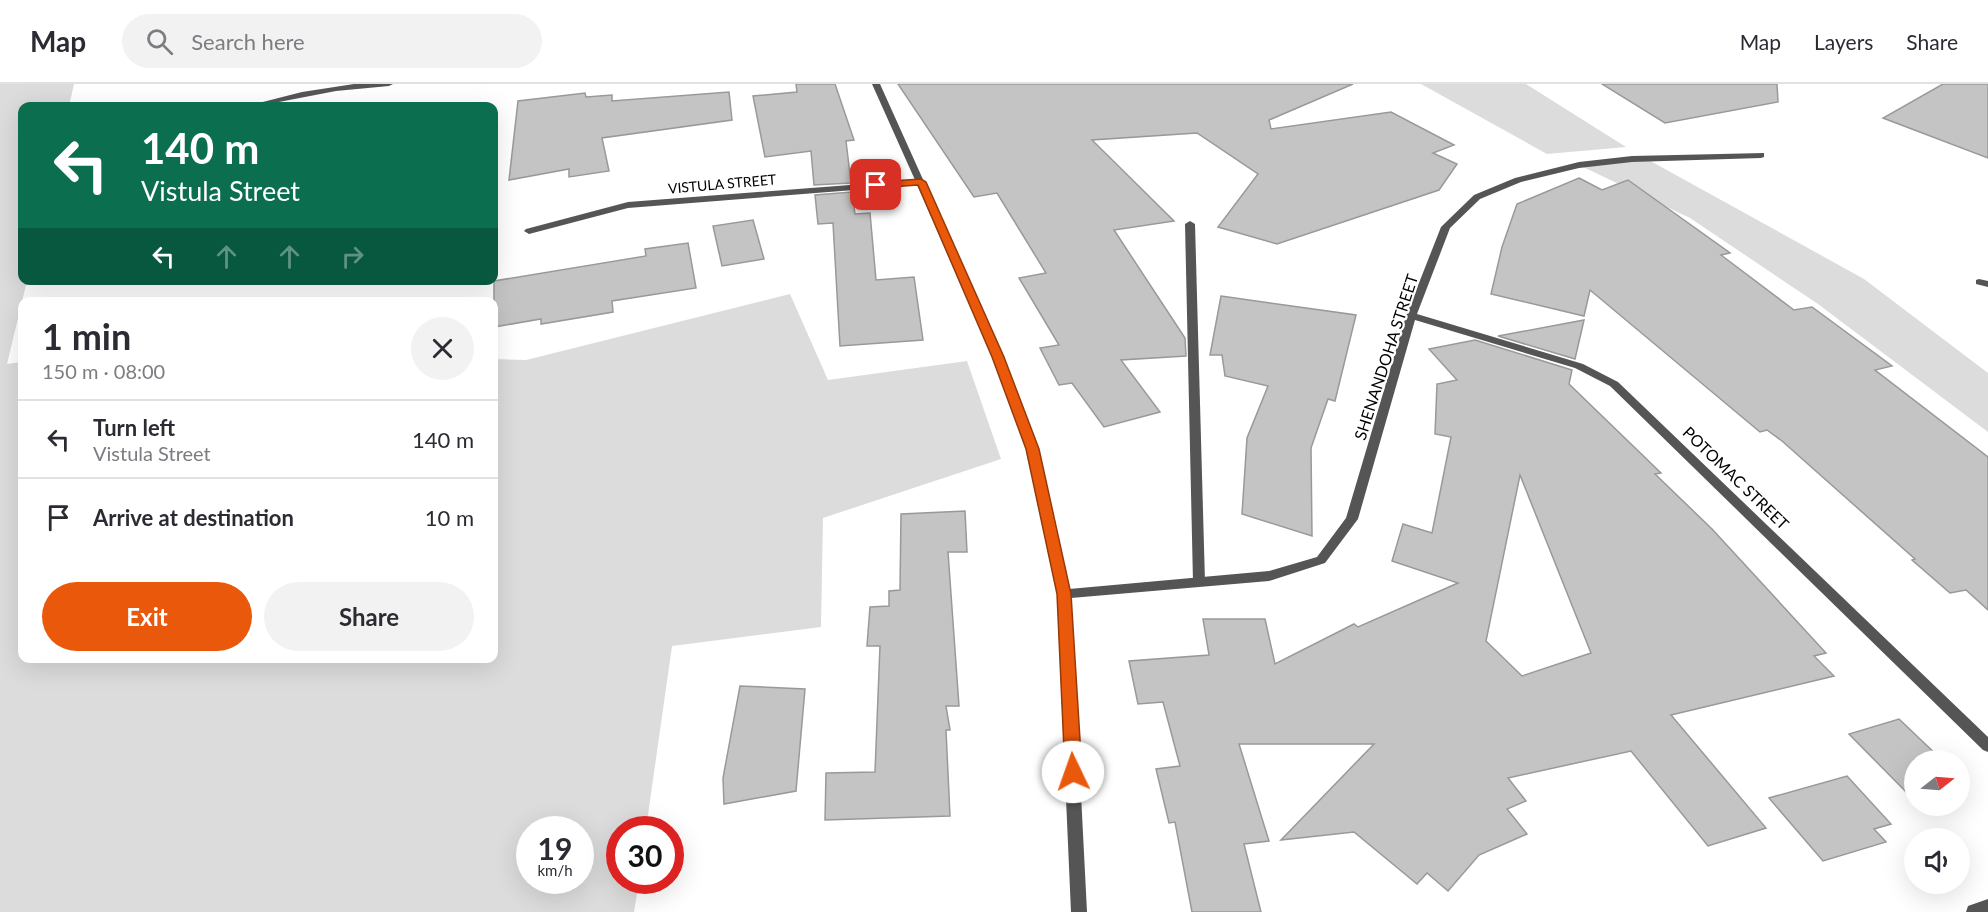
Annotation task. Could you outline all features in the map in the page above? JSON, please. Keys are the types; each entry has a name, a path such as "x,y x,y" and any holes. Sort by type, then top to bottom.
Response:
{"street":[{"path":"265,102 294,94 352,86 389,84"},
{"path":"876,84 998,357 1032,449 1064,594 1079,912"},
{"name":"SHENANDOHA STREET","path":"1064,594 1269,576 1322,560 1352,519 1411,316 1446,227 1477,197 1493,189 1579,165 1632,159 1761,155"},
{"name":"VISTULA STREET","path":"529,231 628,205 921,182"},
{"path":"1190,224 1199,582"},
{"name":"POTOMAC STREET","path":"1411,316 1580,366 1614,384 1988,746"},
{"path":"1974,912 1988,907"}],"shaded area":[{"path":"0,84 74,84 70,102 18,102 18,285 26,285 23,297 18,297 18,318 7,364 18,363 18,663 498,663 498,359 526,360 790,294 828,380 967,361 1001,459 823,518 821,627 672,646 648,816 606,816 606,894 637,894 634,912 0,912"},
{"path":"1421,84 1526,84 1626,147 1547,154"},
{"path":"1645,158 1864,279 1988,373 1988,432 1818,304 1690,218 1579,165"}],"building":[{"path":"796,84 835,84 854,140 846,141 851,183 814,185 811,151 765,157 753,96 797,92"},
{"path":"898,84 1353,84 1269,120 1271,129 1391,112 1454,145 1433,153 1457,164 1439,190 1277,244 1218,227 1258,174 1197,133 1092,140 1174,221 1114,230 1185,338 1186,356 1121,360 1160,412 1104,427 1072,383 1059,385 1040,348 1059,345 1019,278 1046,273 997,193 974,197"},
{"path":"1602,84 1777,84 1778,102 1665,123"},
{"path":"1943,84 1988,84 1988,158 1883,118"},
{"path":"729,92 732,120 602,138 609,171 569,177 569,169 509,180 518,101 585,93 586,97 612,95 612,101"},
{"path":"1579,178 1602,190 1628,180 1730,253 1721,255 1794,310 1812,307 1892,366 1875,370 1988,457 1988,610 1966,590 1950,593 1782,441 1767,430 1760,432 1590,290 1584,316 1491,294 1502,247 1517,204"},
{"path":"852,192 855,214 870,213 876,280 914,277 923,340 840,346 833,223 818,224 815,195"},
{"path":"753,220 764,259 722,266 713,226"},
{"path":"688,243 696,288 612,301 613,312 541,324 541,319 498,326 498,297 494,297 494,285 498,285 498,280 646,256 645,249"},
{"path":"1221,296 1356,315 1335,401 1328,399 1311,448 1312,536 1242,514 1247,438 1268,386 1225,376 1222,355 1210,355"},
{"path":"1584,320 1575,359 1498,336"},
{"path":"1475,340 1572,370 1569,384 1661,473 1655,474 1712,529 1826,653 1814,656 1834,676 1671,715 1766,828 1708,846 1631,751 1508,778 1526,801 1507,809 1527,834 1479,855 1448,891 1427,873 1417,884 1354,832 1281,840 1374,744 1239,744 1269,841 1244,844 1261,912 1192,912 1175,822 1169,823 1156,769 1180,766 1163,702 1138,704 1129,661 1209,655 1203,619 1265,619 1275,664 1354,624 1358,627 1458,583 1392,561 1403,524 1432,533 1451,437 1435,434 1437,384 1457,380 1429,349","holes":["1520,475 1591,653 1522,676 1486,641"]},
{"path":"965,511 967,552 948,552 959,706 946,706 950,730 946,730 950,816 825,820 826,773 875,772 880,646 867,646 870,607 889,606 889,591 900,590 901,514"},
{"path":"740,686 805,689 796,791 724,804 723,778"},
{"path":"1899,719 1932,750 1904,750 1904,790 1849,734"},
{"path":"1847,776 1891,824 1874,829 1886,842 1823,861 1769,798"}],"route":[{"path":"876,185 921,182 998,357 1032,449 1064,594 1073,772"}]}
